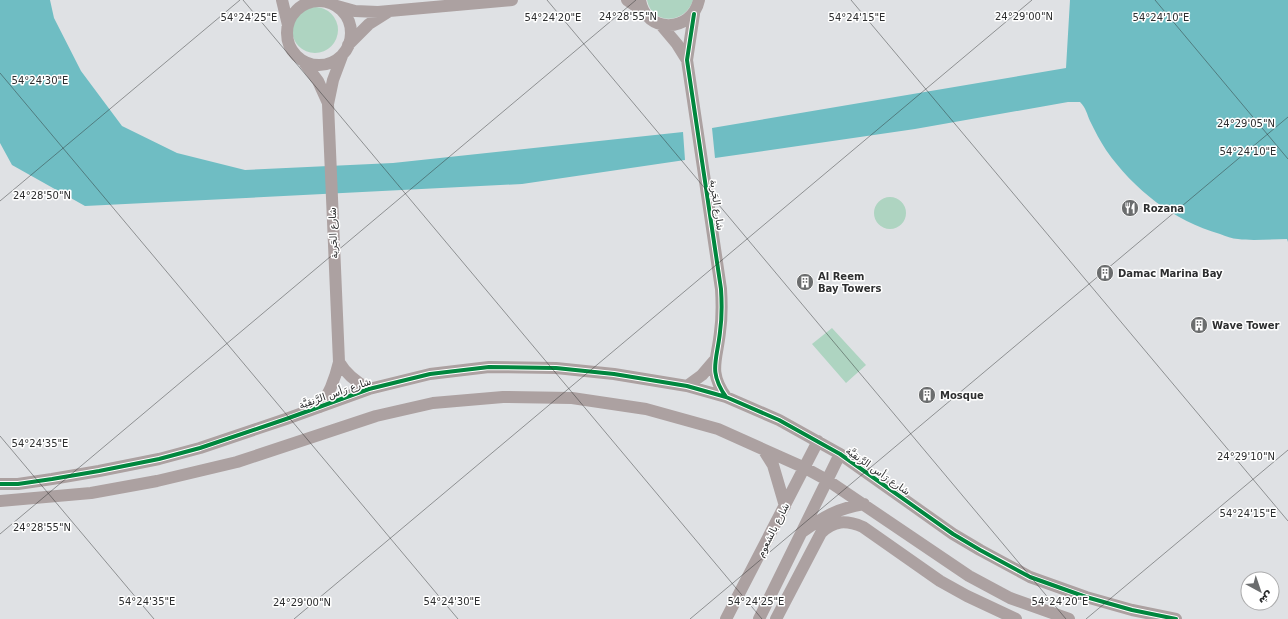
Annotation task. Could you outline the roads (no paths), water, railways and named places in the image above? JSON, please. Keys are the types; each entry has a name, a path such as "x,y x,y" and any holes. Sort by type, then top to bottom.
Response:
{"street":[{"path":"282,0 288,25"},
{"path":"391,11 369,24 334,61 325,64 316,65 303,61 292,52 288,43 286,34 291,17 306,1 328,2 337,6 365,12 512,0"},
{"name":"شارع الجَرية","path":"627,0 641,5 648,17 661,25 688,60"},
{"name":"شارع الجَرية","path":"699,0 694,14 688,60 722,303 720,332 714,361 716,376 726,397"},
{"path":"337,6 344,13 351,30 350,39 345,50"},
{"path":"661,25 668,26 683,23 694,14"},
{"name":"شارع الجَرية","path":"320,407 334,381 338,362 328,104 333,80 345,50"},
{"name":"شارع الجَرية","path":"303,61 318,81 328,104"},
{"name":"شارع الجَرية","path":"687,386 702,375 714,361"},
{"path":"338,362 355,380 369,389"},
{"name":"شارع رَأس الرَّنقِيَّة","path":"0,484 18,484 98,471 200,448 369,389 430,374 489,367 556,368 614,374 687,386 726,397 779,420 840,454 953,534 1030,577 1086,597 1132,610 1176,619"},
{"path":"0,501 91,493 157,481 237,462 376,416 433,403 503,397 572,398 646,409 718,429 763,449 805,468 827,480 969,576 1010,598 1063,618"},
{"name":"شارع بالشعوم","path":"726,619 818,442"},
{"path":"763,449 773,465 785,506"},
{"path":"759,619 840,454"},
{"path":"0,480 18,484"},
{"path":"800,534 829,514 846,507 864,504"},
{"path":"776,619 821,533 828,526 841,522 853,522 863,527 940,581 972,599 1016,619"}],"water":[{"path":"0,0 50,0 54,18 81,71 122,126 177,153 245,170 393,163 683,132 685,160 522,184 85,206 12,165 0,143"},
{"path":"1070,0 1288,0 1288,242 1287,239 1250,240 1231,238 1187,221 1156,202 1142,191 1117,165 1106,150 1080,102 1068,102 915,129 715,158 712,128 1066,68"}],"place":[{"name":"Rozana","path":"1130,208"},
{"name":"Damac Marina Bay","path":"1105,273"},
{"name":"Al Reem Bay Towers","path":"805,282"},
{"name":"Wave Tower","path":"1199,325"},
{"name":"Mosque","path":"927,395"}]}
